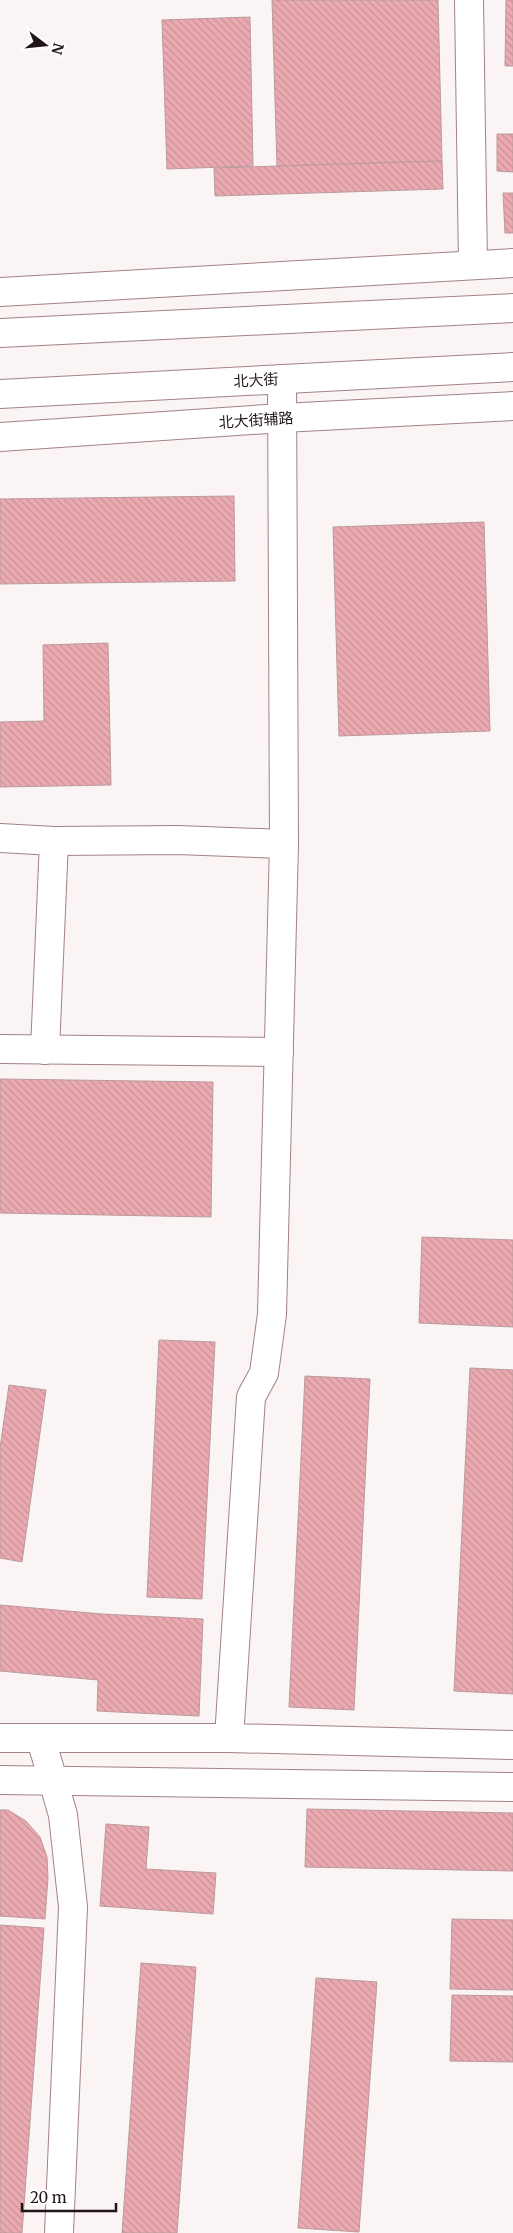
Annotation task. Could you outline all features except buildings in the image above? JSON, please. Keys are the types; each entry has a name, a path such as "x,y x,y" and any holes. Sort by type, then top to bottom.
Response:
{"street":[{"path":"469,0 473,265"},
{"path":"0,292 513,263"},
{"path":"0,334 513,308"},
{"name":"北大街","path":"0,394 513,367"},
{"path":"229,1738 251,1397 264,1373 272,1314 284,844 282,379"},
{"name":"北大街辅路","path":"0,437 282,418 513,406"},
{"path":"0,838 54,841 178,840 284,844"},
{"path":"45,1050 54,841"},
{"path":"0,1049 279,1052"},
{"path":"0,1738 229,1738 513,1744"},
{"path":"41,1739 63,1815 73,1907 59,2233"},
{"path":"0,1780 513,1787"}]}
